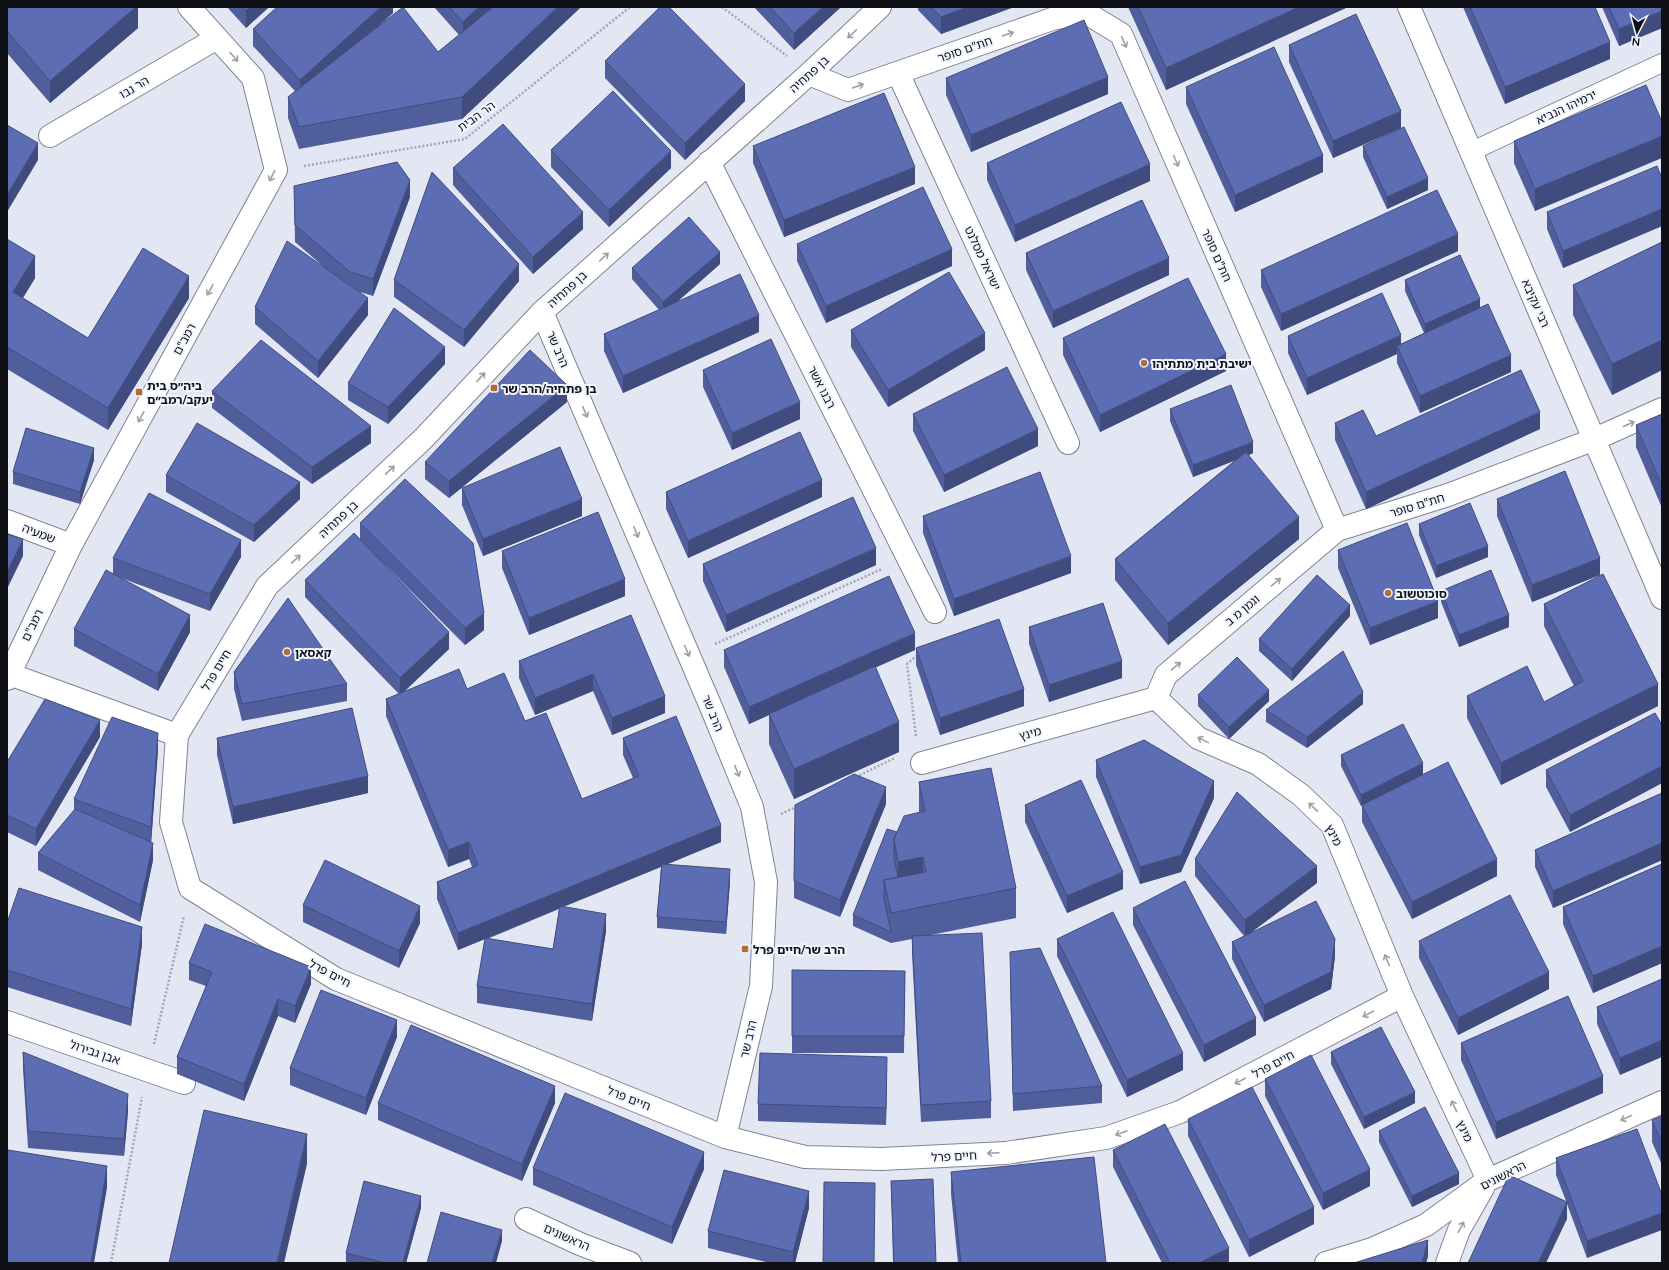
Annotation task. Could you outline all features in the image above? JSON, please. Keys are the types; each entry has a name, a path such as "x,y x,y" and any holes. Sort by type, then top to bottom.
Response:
{"street":[{"path":"189,7 253,78 276,170"},
{"name":"בן פתחיה","path":"267,586 424,438 542,312 809,74 880,7"},
{"name":"רבי עקיבא","path":"1409,7 1662,598"},
{"name":"חת\"ם סופר","path":"809,74 848,90 1055,18 1088,14 1121,34 1337,530 1448,495 1595,439 1662,409"},
{"name":"הר נבו","path":"50,136 217,38"},
{"name":"ישראל מסלנט","path":"898,73 1068,443"},
{"name":"רבנו אשר","path":"709,162 935,612"},
{"name":"רמב\"ם","path":"8,676 71,545 276,170"},
{"name":"הרב שר","path":"542,312 689,655 752,807 766,882 761,986 725,1137"},
{"name":"שמעיה","path":"7,521 71,545"},
{"name":"וגמן מ ב","path":"1156,698 1166,675 1337,530"},
{"name":"חיים פרל","path":"267,586 177,735 171,822 190,888 336,979 725,1137 805,1157 881,1160 1006,1153 1106,1138 1180,1112 1402,996"},
{"path":"8,676 177,735"},
{"name":"מינץ","path":"922,763 1156,698 1198,738 1258,764 1301,795 1332,825 1402,996 1488,1180"},
{"name":"אבן גבירול","path":"7,1022 184,1083"},
{"name":"הראשונים","path":"1326,1263 1372,1249 1426,1225 1488,1180 1662,1102"},
{"path":"1447,1263 1459,1230 1488,1180"},
{"name":"הראשונים","path":"526,1219 580,1244 630,1263"}],"lane":[{"name":"ירמיהו הנביא","path":"1470,152 1662,63"}],"path":[{"name":"הר הבית","path":"276,170 464,139 630,7"},
{"path":"722,7 809,74"},
{"path":"689,655 908,557"},
{"path":"916,739 907,664 922,651"},
{"path":"854,778 896,757"},
{"path":"755,826 804,802"},
{"path":"110,1263 147,1070 190,888"}],"building":[{"path":"7,7 136,7 50,81 7,31"},
{"path":"243,7 250,7 246,11"},
{"path":"277,7 381,7 300,80 253,29"},
{"path":"403,7 438,52 493,7 558,7 462,97 299,127 288,97"},
{"path":"449,7 479,7 463,22"},
{"path":"660,7 669,7 745,84 685,143 605,61"},
{"path":"770,7 823,7 794,33"},
{"path":"931,7 968,7 941,17"},
{"path":"1138,7 1299,7 1166,68"},
{"path":"1470,7 1595,7 1610,42 1505,87"},
{"path":"1609,7 1662,7 1662,11 1619,29"},
{"path":"1356,14 1401,111 1333,141 1289,45"},
{"path":"1084,20 1108,77 971,135 946,78"},
{"path":"1274,47 1323,155 1235,195 1186,87"},
{"path":"1646,85 1662,122 1662,136 1535,189 1514,141"},
{"path":"613,91 671,151 609,210 551,150"},
{"path":"884,93 915,167 784,220 753,146"},
{"path":"1121,102 1150,164 1015,225 987,163"},
{"path":"503,124 583,212 533,257 453,168"},
{"path":"7,125 38,143 7,195"},
{"path":"1404,127 1428,178 1387,197 1363,146"},
{"path":"397,162 410,180 373,279 350,272 295,225 294,186"},
{"path":"1657,166 1662,178 1662,209 1563,251 1547,212"},
{"path":"432,172 519,264 464,330 394,280"},
{"path":"923,187 952,249 826,306 797,244"},
{"path":"1437,190 1458,234 1281,314 1261,270"},
{"path":"1142,200 1169,258 1053,311 1026,253"},
{"path":"689,217 720,252 663,302 632,268"},
{"path":"7,239 35,256 13,292 88,338 143,248 189,276 108,408 7,347"},
{"path":"287,241 368,298 318,361 255,307"},
{"path":"1662,242 1662,340 1612,364 1573,285"},
{"path":"1460,255 1480,299 1425,324 1405,280"},
{"path":"949,272 985,333 888,390 851,330"},
{"path":"740,274 759,315 623,376 604,334"},
{"name":"ישיבת בית מתתיהו","path":"1188,278 1226,354 1100,415 1063,338"},
{"path":"1382,293 1401,335 1307,378 1288,336"},
{"path":"1488,304 1511,355 1420,396 1397,346"},
{"path":"394,308 445,347 388,407 348,383"},
{"path":"771,339 800,402 732,433 703,370"},
{"path":"261,340 371,426 312,467 212,391"},
{"path":"530,350 567,385 449,481 425,462"},
{"path":"1007,367 1038,429 944,475 913,414"},
{"path":"1521,370 1540,412 1366,492 1335,423 1363,410 1376,436"},
{"path":"1231,385 1253,442 1193,465 1170,409"},
{"path":"1662,414 1662,486 1636,425"},
{"path":"197,423 300,482 254,525 166,475"},
{"path":"26,428 94,448 80,492 13,472"},
{"path":"800,432 822,480 688,541 666,492"},
{"path":"560,447 582,499 483,539 462,488"},
{"path":"1246,452 1299,517 1168,623 1115,559"},
{"path":"1565,471 1600,558 1532,585 1497,499"},
{"path":"1040,472 1071,556 954,599 923,516"},
{"path":"405,479 473,543 484,613 465,628 360,523"},
{"path":"149,493 241,540 210,594 113,558"},
{"path":"853,497 876,548 726,615 703,564"},
{"path":"1470,503 1488,546 1436,566 1419,524"},
{"path":"598,512 625,579 529,618 502,551"},
{"name":"סוכוטשוב","path":"1407,523 1438,601 1370,628 1338,550"},
{"path":"354,533 449,632 400,678 305,580"},
{"path":"7,534 23,539 7,572"},
{"path":"106,570 190,615 158,674 74,629"},
{"path":"1491,570 1509,615 1459,635 1441,591"},
{"path":"1603,574 1658,684 1501,763 1467,696 1527,666 1544,702 1583,681 1544,604"},
{"path":"1317,575 1350,605 1292,669 1259,639"},
{"path":"889,576 915,633 749,707 724,650"},
{"name":"קאסאן","path":"288,598 347,684 242,704 234,672"},
{"path":"1103,603 1122,661 1049,685 1029,627"},
{"path":"631,615 665,696 612,718 593,674 535,698 519,661"},
{"path":"999,619 1024,689 940,718 916,648"},
{"path":"1343,651 1363,692 1307,737 1266,710"},
{"path":"1237,657 1269,690 1229,727 1198,695"},
{"path":"875,666 899,722 794,769 769,714"},
{"path":"459,669 467,689 504,673 525,721 546,713 582,799 639,776 623,738 676,716 721,825 458,933 437,882 478,865 469,842 448,850 386,699"},
{"path":"45,699 100,720 36,829 7,815 7,762"},
{"path":"352,708 368,776 233,807 217,738"},
{"path":"1655,713 1662,725 1662,766 1570,815 1546,770"},
{"path":"112,717 158,733 151,827 74,799"},
{"path":"1403,724 1423,763 1361,795 1341,755"},
{"path":"1144,740 1214,781 1181,855 1140,867 1096,760"},
{"path":"1448,762 1497,859 1412,902 1362,805"},
{"path":"991,768 1016,888 891,913 884,880 926,872 923,857 898,862 894,839 904,816 925,811 919,782"},
{"path":"854,774 886,787 840,900 794,881 795,805"},
{"path":"1081,780 1123,872 1067,896 1025,805"},
{"path":"1237,792 1317,866 1245,920 1195,859"},
{"path":"1662,793 1662,843 1553,891 1535,850"},
{"path":"75,809 153,843 140,905 38,853"},
{"path":"887,829 897,832 894,839 894,858 898,877 884,880 884,899 891,932 853,915"},
{"path":"325,860 420,906 399,951 303,905"},
{"path":"662,864 730,869 726,922 657,917"},
{"path":"1662,864 1662,946 1593,976 1563,907"},
{"path":"1185,881 1256,1018 1204,1045 1133,908"},
{"path":"19,888 142,927 131,1009 7,970 7,923"},
{"path":"1510,895 1549,972 1458,1018 1419,941"},
{"path":"1316,901 1335,939 1331,972 1264,1005 1232,942"},
{"path":"560,906 606,914 592,1004 477,986 485,938 553,949"},
{"path":"1113,912 1183,1053 1127,1080 1057,939"},
{"path":"205,924 311,967 295,1006 278,999 244,1084 177,1057 212,972 189,963"},
{"path":"982,933 991,1101 921,1105 912,936"},
{"path":"1040,948 1102,1086 1013,1094 1010,952"},
{"path":"792,970 905,971 904,1036 792,1036"},
{"path":"1662,979 1662,1040 1620,1058 1597,1007"},
{"path":"321,990 397,1020 366,1098 290,1068"},
{"path":"1568,996 1603,1076 1496,1122 1461,1043"},
{"path":"411,1025 555,1086 522,1164 378,1103"},
{"path":"1381,1027 1415,1092 1364,1117 1331,1052"},
{"path":"23,1052 128,1094 124,1139 28,1131"},
{"path":"760,1053 887,1057 886,1108 758,1104"},
{"path":"1311,1055 1370,1169 1323,1193 1265,1079"},
{"path":"1252,1087 1314,1207 1249,1240 1188,1119"},
{"path":"565,1093 704,1152 672,1227 533,1168"},
{"path":"1425,1107 1459,1173 1412,1196 1379,1131"},
{"path":"204,1110 307,1134 277,1263 169,1263"},
{"path":"1662,1116 1662,1143 1652,1120"},
{"path":"1165,1124 1229,1248 1199,1263 1170,1263 1113,1150"},
{"path":"1637,1129 1662,1195 1662,1213 1587,1241 1556,1158"},
{"path":"8,1150 107,1166 91,1263 7,1263"},
{"path":"1094,1157 1106,1263 961,1263 951,1172"},
{"path":"724,1170 809,1191 793,1252 708,1231"},
{"path":"1509,1175 1567,1202 1538,1263 1468,1263"},
{"path":"933,1179 936,1263 894,1263 891,1181"},
{"path":"364,1181 421,1196 403,1263 386,1263 346,1253"},
{"path":"824,1182 875,1183 874,1263 823,1263"},
{"path":"441,1212 502,1230 492,1263 427,1263"},
{"path":"1428,1240 1422,1263 1354,1263"}],"place":[{"name":"ישיבת בית מתתיהו","path":"1144,363"},
{"name":"בן פתחיה/הרב שר","path":"494,388"},
{"name":"ביה״ס בית יעקב/רמב״ם","path":"139,392"},
{"name":"סוכוטשוב","path":"1388,593"},
{"name":"קאסאן","path":"287,652"},
{"name":"הרב שר/חיים פרל","path":"745,949"}]}
